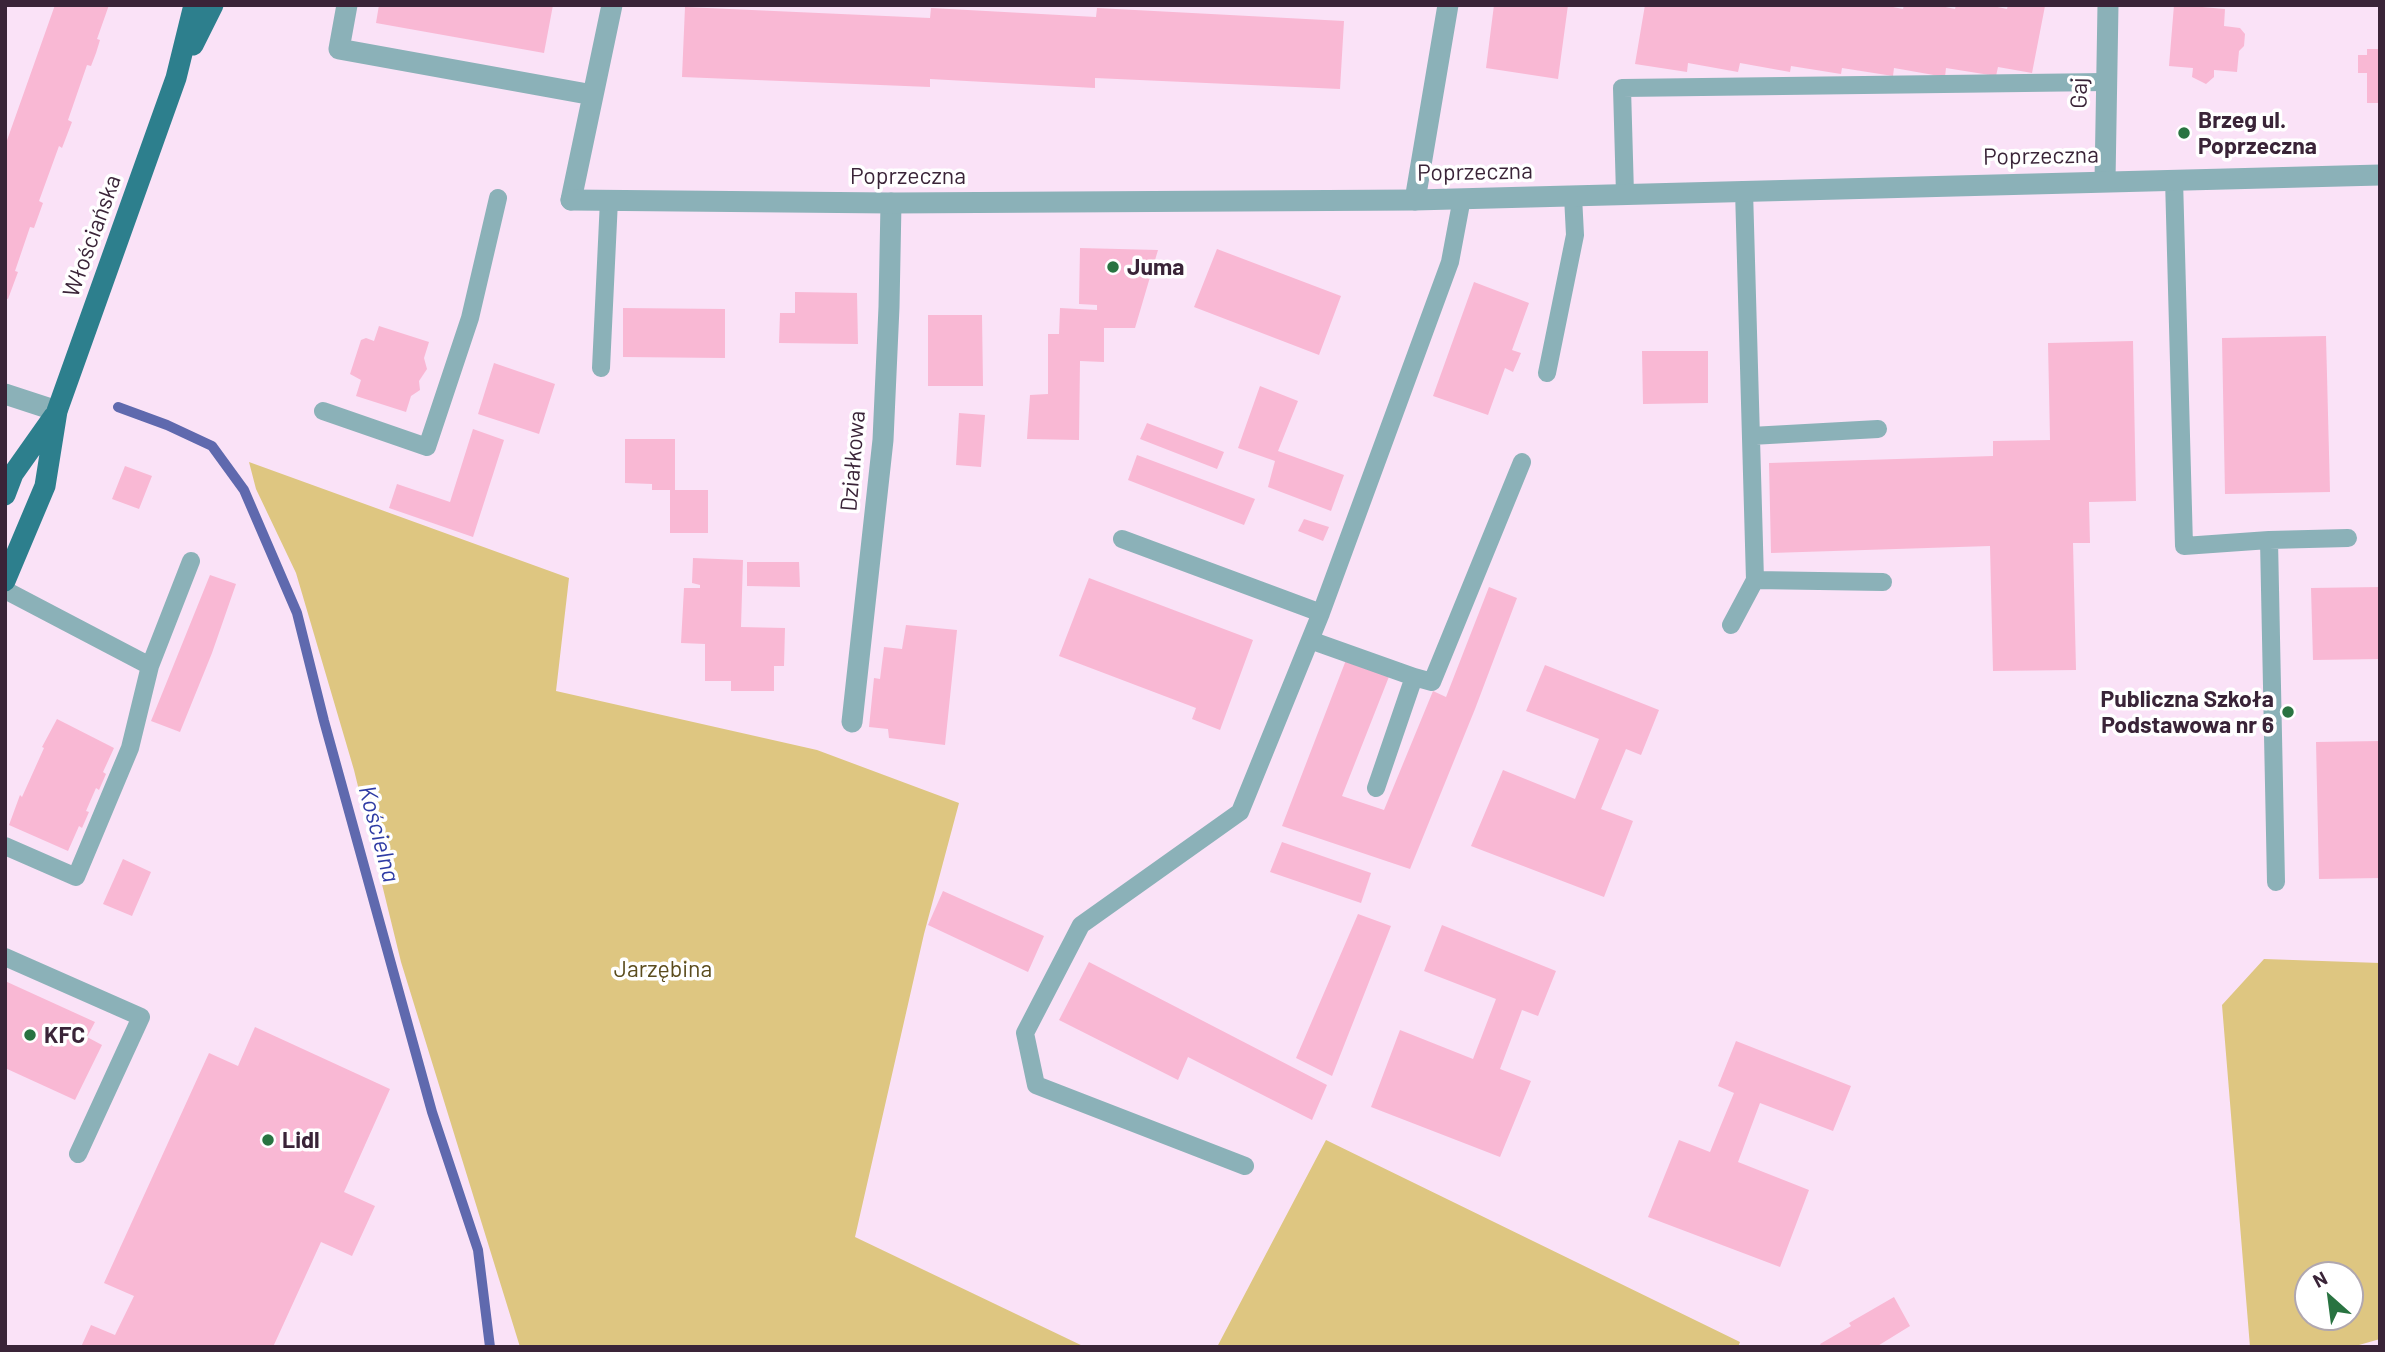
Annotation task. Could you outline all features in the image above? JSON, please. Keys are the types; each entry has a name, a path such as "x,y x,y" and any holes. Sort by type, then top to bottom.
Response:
{"main road":[{"path":"176,78 194,5"},
{"path":"176,78 213,5"},
{"name":"Włościańska","path":"5,581 45,486 57,411 176,78"},
{"name":"Włościańska","path":"5,495 13,474 57,411"}],"street":[{"path":"347,5 339,49 593,95 612,5"},
{"path":"1415,200 1448,5"},
{"name":"Gaj","path":"2105,181 2108,5"},
{"name":"Poprzeczna","path":"593,95 570,200 891,203 1415,200 2380,175"},
{"name":"Działkowa","path":"852,722 883,440 891,203"},
{"path":"5,394 57,411"}],"lane":[{"path":"1625,194 1622,88 2105,82"},
{"path":"2174,179 2184,546 2348,538"},
{"path":"1731,625 1755,580 1744,190"},
{"path":"1547,373 1575,236 1573,196"},
{"path":"323,411 427,447 470,318 498,198"},
{"path":"1245,1166 1036,1085 1025,1033 1081,925 1240,813 1321,613 1450,262 1462,198"},
{"path":"601,368 609,200"},
{"path":"1751,436 1878,429"},
{"path":"1310,640 1432,682 1522,461"},
{"path":"1122,539 1321,613"},
{"path":"2269,540 2276,882"},
{"path":"5,846 76,877 130,748 150,666 191,561"},
{"path":"1755,580 1883,582"},
{"path":"5,590 150,666"},
{"path":"1376,788 1414,677"},
{"path":"5,957 141,1017 78,1154"}],"green space":[{"name":"Jarzębina","path":"249,462 569,578 556,691 817,750 959,803 924,934 855,1237 1085,1347 520,1347 401,962 354,770 296,573 256,489"},
{"path":"2264,959 2380,963 2380,1339 2352,1347 2250,1347 2222,1005"},
{"path":"1326,1140 1740,1342 1738,1347 1217,1347"}],"building":[{"path":"55,5 109,5 97,39 100,40 96,53 91,66 87,65 68,120 72,122 62,148 59,146 39,201 43,203 34,228 30,227 8,299 5,298 5,146"},
{"path":"379,5 553,5 544,53 376,23"},
{"path":"1494,5 1568,5 1558,79 1486,68"},
{"path":"1645,5 1883,5 1903,9 1904,5 1936,5 1955,9 1956,5 1988,5 2007,9 2008,5 2045,6 2032,73 1998,67 1996,76 1946,68 1945,77 1894,68 1893,76 1842,68 1841,74 1791,66 1790,72 1740,63 1738,72 1688,63 1687,72 1635,64"},
{"path":"2174,5 2202,5 2225,9 2224,26 2240,28 2245,34 2244,46 2239,51 2237,72 2214,70 2214,77 2206,84 2192,77 2193,68 2169,66"},
{"path":"685,7 930,18 931,8 1096,17 1097,8 1344,21 1340,89 1095,78 1095,88 930,79 930,87 682,77"},
{"path":"2367,49 2380,49 2380,103 2367,103 2367,73 2358,73 2358,55 2367,55"},
{"path":"1080,248 1158,250 1135,328 1104,328 1104,362 1080,361 1079,440 1027,439 1030,395 1048,394 1048,334 1059,334 1060,308 1097,310 1097,305 1079,304"},
{"path":"1217,249 1341,296 1319,355 1194,307"},
{"path":"1474,282 1529,303 1512,350 1521,353 1513,372 1505,368 1488,415 1433,396"},
{"path":"795,292 857,293 858,344 779,343 780,313 795,313"},
{"path":"623,308 725,309 725,358 623,357"},
{"path":"928,315 982,315 983,386 928,386"},
{"path":"379,326 429,342 424,358 427,369 419,381 420,390 411,396 406,412 356,396 361,380 350,374 361,340 366,338 374,341"},
{"path":"2326,336 2330,492 2225,494 2222,338"},
{"path":"2133,341 2136,501 2089,502 2090,543 2073,543 2076,670 1993,671 1990,546 1771,553 1769,463 1993,456 1993,441 2050,440 2048,343"},
{"path":"1642,351 1708,351 1708,403 1643,404"},
{"path":"494,363 555,384 539,434 478,414"},
{"path":"1260,386 1298,401 1278,451 1344,475 1331,511 1268,487 1275,461 1238,448"},
{"path":"959,413 985,415 981,467 956,465"},
{"path":"1147,423 1224,452 1217,469 1140,439"},
{"path":"473,429 504,440 473,537 389,508 397,484 450,502"},
{"path":"625,439 675,439 675,490 708,490 708,533 670,533 670,490 652,490 652,484 625,483"},
{"path":"1137,455 1255,499 1244,525 1128,480"},
{"path":"125,466 152,476 139,509 112,499"},
{"path":"1304,519 1329,527 1323,541 1298,531"},
{"path":"693,558 743,560 741,627 785,628 784,666 774,666 774,691 731,691 731,681 705,681 705,644 681,643 684,588 700,588 700,585 692,583"},
{"path":"747,562 799,562 800,587 747,586"},
{"path":"210,575 236,584 180,732 151,721"},
{"path":"1089,578 1253,640 1220,730 1192,719 1196,708 1059,656"},
{"path":"1489,587 1517,598 1410,869 1282,826 1346,660 1390,674 1342,796 1384,810 1433,691 1446,697"},
{"path":"2380,587 2380,659 2313,660 2311,588"},
{"path":"906,625 957,630 945,745 889,738 888,729 869,727 874,678 880,679 884,647 902,649"},
{"path":"1545,665 1659,710 1641,755 1626,749 1601,809 1633,821 1604,897 1471,846 1503,770 1575,799 1599,739 1526,711"},
{"path":"57,719 114,748 103,772 106,774 99,790 96,788 82,828 79,826 68,851 9,825 20,795 22,797 44,748 42,747"},
{"path":"2380,741 2380,878 2319,879 2316,742"},
{"path":"1282,842 1371,873 1361,903 1270,872"},
{"path":"123,859 151,872 132,916 103,904"},
{"path":"943,891 1044,936 1028,972 928,925"},
{"path":"1358,914 1391,926 1332,1076 1296,1058"},
{"path":"1442,925 1556,971 1538,1016 1522,1010 1500,1069 1531,1081 1500,1157 1371,1107 1400,1030 1473,1059 1496,999 1424,971"},
{"path":"1089,962 1327,1085 1312,1120 1188,1057 1178,1080 1059,1020"},
{"path":"5,981 95,1022 87,1037 102,1045 75,1100 5,1068"},
{"name":"Lidl","path":"255,1027 390,1089 344,1192 375,1206 352,1256 321,1242 273,1347 81,1347 91,1325 115,1335 134,1296 104,1283 209,1053 238,1066"},
{"path":"1736,1041 1851,1086 1833,1131 1760,1103 1738,1162 1809,1190 1780,1267 1648,1217 1679,1140 1710,1152 1734,1093 1718,1086"},
{"path":"1894,1297 1910,1326 1876,1347 1822,1347 1820,1344 1851,1326 1849,1323"}],"waterway":[{"name":"Kościelna","path":"118,407 167,425 212,446 244,490 297,613 324,721 432,1112 478,1250 490,1347"}],"place":[{"name":"Brzeg ul. Poprzeczna","path":"2184,133"},
{"name":"Juma","path":"1113,267"},
{"name":"Publiczna Szkoła Podstawowa nr 6","path":"2288,712"},
{"name":"KFC","path":"30,1035"},
{"name":"Lidl","path":"268,1140"}]}
